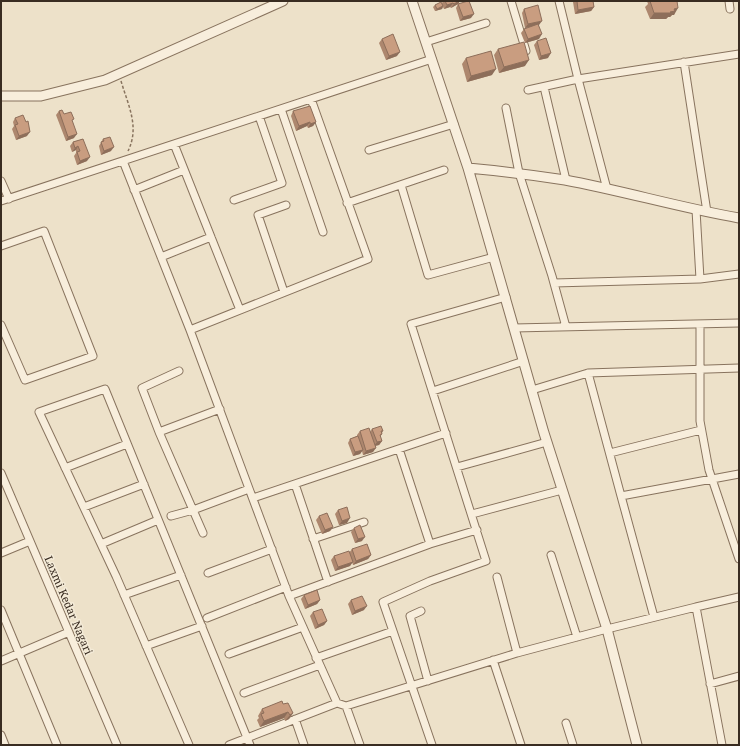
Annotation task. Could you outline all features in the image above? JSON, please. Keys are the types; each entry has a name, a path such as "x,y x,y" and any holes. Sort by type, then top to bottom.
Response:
{"street":[{"path":"1,96 41,96 105,80 284,1"},
{"path":"412,1 468,168 547,442 607,628 637,745"},
{"path":"511,1 527,54"},
{"path":"559,1 607,189"},
{"path":"729,1 730,9"},
{"path":"426,42 486,23"},
{"path":"528,90 578,79 739,54"},
{"path":"1,201 432,59"},
{"path":"684,62 707,212"},
{"path":"544,87 566,180"},
{"path":"190,330 368,260 311,99"},
{"path":"506,108 519,173 554,283 566,327"},
{"path":"281,109 323,232"},
{"path":"234,200 282,183 259,116"},
{"path":"369,150 454,124"},
{"path":"174,144 240,310"},
{"path":"122,161 190,330 289,596 336,703"},
{"path":"468,168 519,173 566,180 696,210 739,218"},
{"path":"134,190 184,170"},
{"path":"347,203 444,170"},
{"path":"1,181 9,199"},
{"path":"401,185 428,275 494,257"},
{"path":"284,292 258,215 286,205"},
{"path":"696,210 700,279"},
{"path":"1,246 44,231 93,356 25,380 1,325"},
{"path":"161,257 211,237"},
{"path":"554,283 700,279 739,274"},
{"path":"432,745 383,602 430,581 486,561 411,324 506,297"},
{"path":"514,328 739,323"},
{"path":"700,324 701,430 712,478 739,559"},
{"path":"433,391 524,361"},
{"path":"532,390 588,372 739,368"},
{"path":"179,371 142,388 159,432 203,533"},
{"path":"588,372 654,617"},
{"path":"189,745 124,595 39,412 105,389 248,741"},
{"path":"159,432 220,409"},
{"path":"610,452 701,430"},
{"path":"253,498 446,433"},
{"path":"457,467 547,442"},
{"path":"65,468 127,444"},
{"path":"399,449 430,544"},
{"name":"Laxmi Kedar Nagari","path":"1,473 117,745"},
{"path":"621,496 739,474"},
{"path":"84,507 144,484"},
{"path":"295,484 328,582"},
{"path":"171,516 193,510 249,489"},
{"path":"472,514 562,490"},
{"path":"101,544 158,520"},
{"path":"314,539 364,522"},
{"path":"289,596 430,544 477,530"},
{"path":"1,553 30,541"},
{"path":"208,573 272,549"},
{"path":"551,555 576,637"},
{"path":"124,595 181,575"},
{"path":"497,577 517,653"},
{"path":"207,618 286,587"},
{"path":"229,745 248,741 295,719 336,703 346,706 517,653 607,628 739,596"},
{"path":"696,607 722,745"},
{"path":"1,610 57,745"},
{"path":"420,611 410,616 428,681"},
{"path":"146,646 202,626"},
{"path":"229,654 303,626"},
{"path":"316,658 393,630"},
{"path":"1,661 69,632"},
{"path":"494,660 521,745"},
{"path":"244,693 320,665"},
{"path":"710,684 739,676"},
{"path":"346,706 360,745"},
{"path":"295,719 304,745"},
{"path":"566,723 573,745"},
{"path":"1,735 5,745"}],"path":[{"path":"119,74 133,120 133,141 122,161"}],"building":[{"path":"445,1 459,1 454,4 447,5"},
{"path":"469,1 474,14 463,17 458,4"},
{"path":"577,1 593,1 594,7 578,10"},
{"path":"650,1 677,1 678,8 674,9 675,11 670,12 671,13 654,13"},
{"path":"441,2 443,6 437,9 435,5"},
{"path":"538,5 542,21 528,24 524,9"},
{"path":"538,24 542,34 528,39 524,29"},
{"path":"393,34 400,52 389,56 382,39"},
{"path":"546,38 551,53 541,56 537,41"},
{"path":"524,42 529,60 504,67 498,49"},
{"path":"491,51 496,69 471,76 466,58"},
{"path":"310,106 316,122 310,124 310,122 299,126 293,111"},
{"path":"62,110 64,114 71,112 77,134 68,137 59,111"},
{"path":"23,115 26,122 28,121 30,132 19,136 15,125 18,124 15,118"},
{"path":"110,137 114,147 104,151 101,142 104,141 103,139"},
{"path":"83,139 90,157 80,161 77,152 80,151 78,146 75,148 73,142"},
{"path":"381,426 383,431 381,431 382,434 380,435 382,441 377,442 372,429"},
{"path":"369,428 376,448 366,451 360,431"},
{"path":"358,436 363,450 355,452 350,439"},
{"path":"347,507 350,518 342,521 338,510"},
{"path":"327,513 333,527 325,530 319,516"},
{"path":"360,525 365,537 358,539 354,528"},
{"path":"367,544 371,555 356,561 352,549"},
{"path":"349,551 353,562 338,567 334,556"},
{"path":"317,590 320,600 308,605 304,595"},
{"path":"362,596 367,606 355,611 351,600"},
{"path":"322,609 327,621 318,625 313,612"},
{"path":"282,701 283,704 288,703 293,713 290,715 288,712 264,721 261,714 264,713 262,709"}]}
